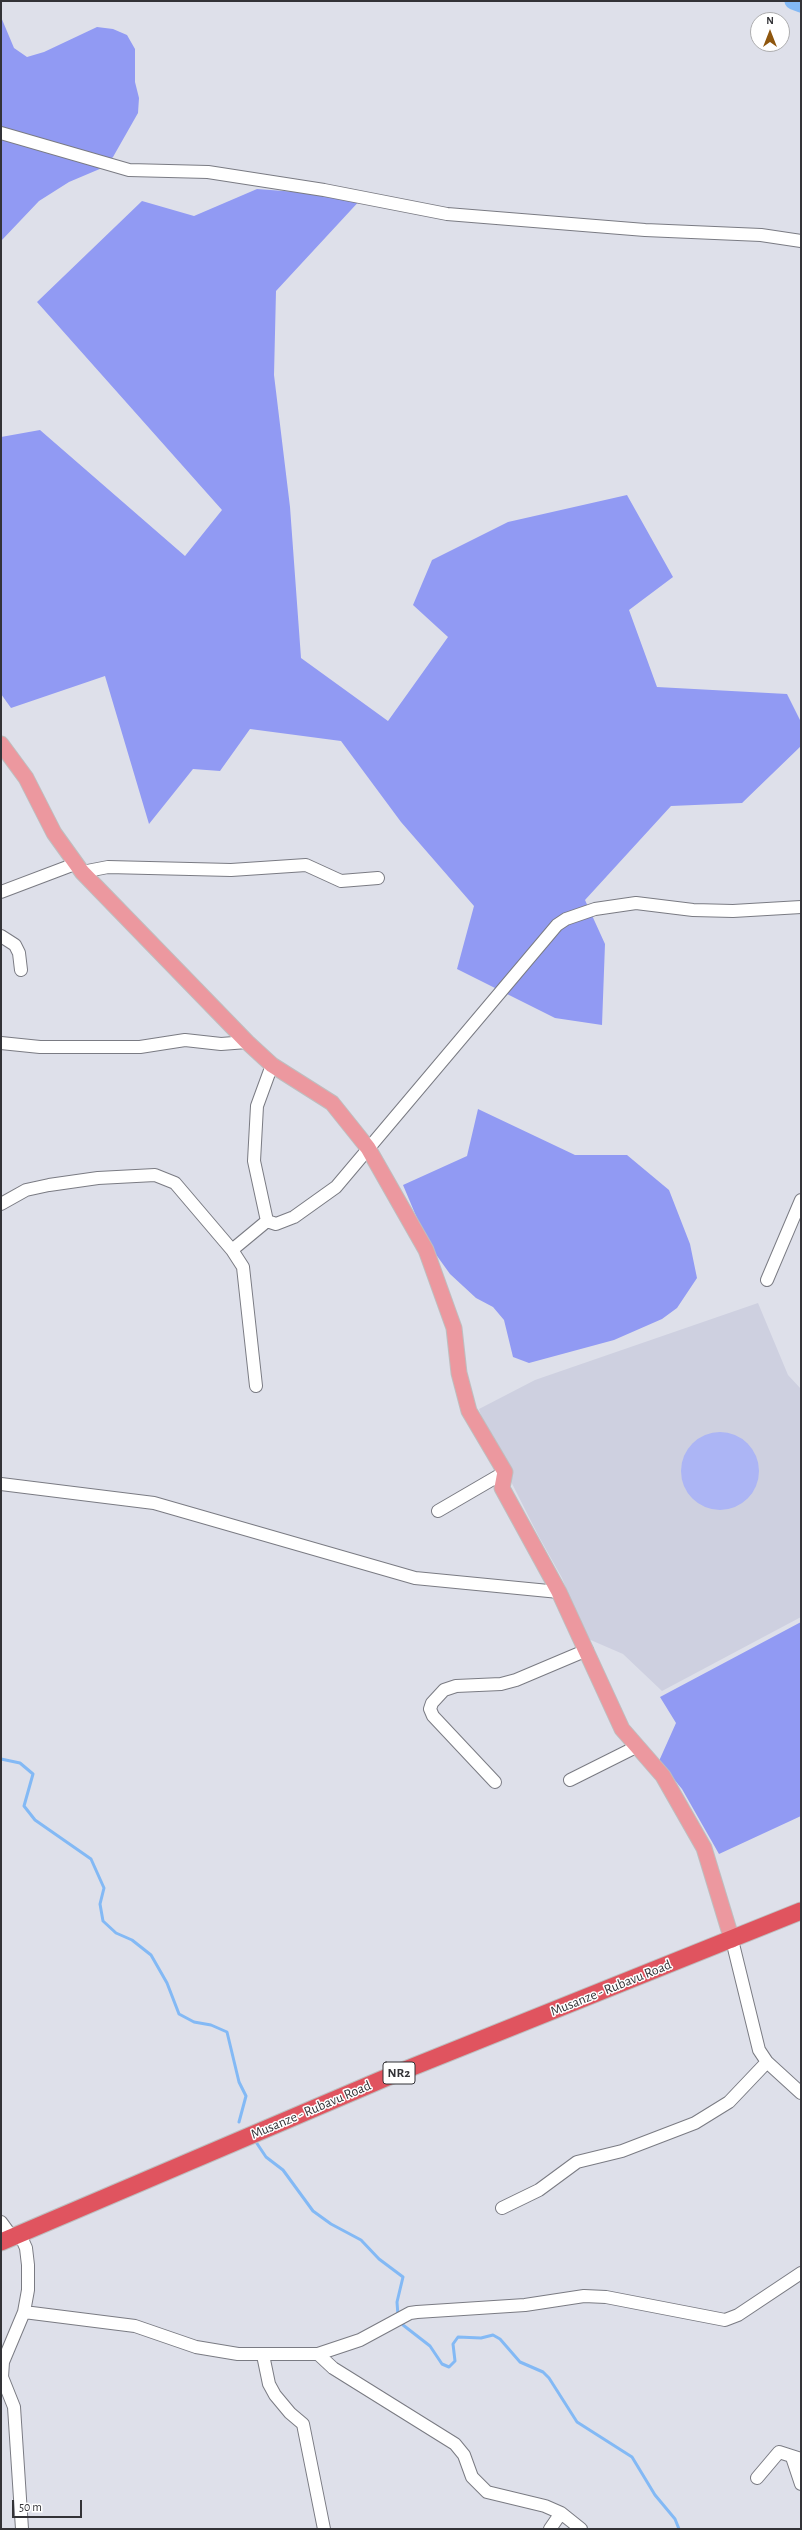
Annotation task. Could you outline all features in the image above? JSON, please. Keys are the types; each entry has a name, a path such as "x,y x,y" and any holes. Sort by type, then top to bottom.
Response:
{"highway":[{"name":"Musanze - Rubavu Road","path":"7,2239 390,2076 732,1940 801,1911"}],"main road":[{"path":"1,744 26,778 54,832 79,868 247,1042 272,1065 332,1103 368,1148 403,1207 426,1250 454,1328 459,1373 469,1411 505,1472 502,1488 559,1592 587,1650 611,1711 622,1730 663,1776 704,1848 732,1940"}],"street":[{"path":"1,133 129,170 208,172 324,190 447,214 645,230 761,235 801,241"},
{"path":"1,892 79,868 108,867 231,870 306,865 342,881 378,878"},
{"path":"267,1221 276,1224 294,1217 330,1191 557,925 566,918 595,909 636,903 709,910 801,907"},
{"path":"1,936 17,949 21,970"},
{"path":"1,1044 140,1047 185,1040 221,1044 247,1042"},
{"path":"267,1221 254,1161 257,1106 272,1065"},
{"path":"1,1204 26,1190 98,1178 155,1175 175,1183 232,1250 243,1267 256,1386"},
{"path":"767,1280 801,1200"},
{"path":"232,1250 267,1221"},
{"path":"438,1511 505,1472"},
{"path":"1,1484 154,1503 415,1578 559,1592"},
{"path":"495,1782 433,1716 430,1709 432,1703 444,1690 456,1686 501,1684 516,1680 587,1650"},
{"path":"570,1780 636,1747"},
{"path":"732,1940 754,2038 767,2062 801,2093"},
{"path":"502,2208 539,2190 577,2162 622,2151 695,2123 729,2102 767,2062"},
{"path":"1,2222 7,2239 22,2239 26,2248 28,2290 24,2312 3,2362 2,2377 14,2407 22,2529"},
{"path":"24,2312 135,2326 196,2347 238,2354 318,2354 360,2340 410,2313 525,2305 588,2296 725,2320 738,2315 801,2273"},
{"path":"318,2354 333,2368 455,2444 464,2455 472,2477 487,2492 528,2500 561,2513 581,2529"},
{"path":"263,2355 269,2384 275,2395 290,2413 303,2424 324,2529"},
{"path":"757,2478 779,2452 797,2458 801,2484"},
{"path":"550,2529 561,2513"}],"shaded area":[{"path":"1,17 14,48 27,57 44,52 97,27 113,29 127,35 135,49 135,82 139,98 138,113 113,157 102,168 69,182 39,201 1,241"},
{"path":"257,189 363,197 276,291 274,375 290,507 301,658 388,721 448,637 413,605 432,560 508,522 627,495 673,577 629,610 657,687 787,694 801,722 801,746 742,803 671,806 585,900 605,944 602,1025 555,1018 457,969 474,906 401,822 341,741 250,729 220,771 193,769 149,824 105,676 11,708 1,694 1,437 40,430 185,556 222,510 37,302 142,201 194,216"},
{"path":"478,1109 575,1155 627,1155 669,1190 690,1244 697,1278 677,1308 662,1319 614,1340 529,1363 513,1357 504,1320 493,1307 476,1298 450,1274 427,1242 403,1185 467,1156"},
{"path":"758,1303 788,1375 801,1389 801,1617 662,1691 623,1654 586,1638 562,1578 538,1535 487,1434 479,1409 535,1380"},
{"path":"720,1432 735,1435 748,1443 756,1456 759,1471 756,1486 748,1499 735,1507 720,1510 705,1507 692,1499 684,1486 681,1471 684,1456 692,1443 705,1435"},
{"path":"801,1622 801,1816 719,1854 682,1789 659,1761 676,1723 660,1697"}],"waterway":[{"path":"793,1 801,4"},
{"path":"1,1759 20,1763 33,1774 24,1806 35,1820 91,1859 104,1888 100,1904 103,1921 116,1933 132,1940 151,1955 167,1983 179,2014 194,2022 211,2025 227,2032 239,2082 246,2096 239,2122"},
{"path":"256,2142 266,2157 283,2170 313,2211 331,2224 361,2240 379,2259 403,2277 397,2302 398,2316"},
{"path":"403,2325 430,2346 442,2364 449,2367 455,2361 453,2344 458,2337 481,2338 493,2335 500,2339 520,2362 543,2372 549,2378 577,2422 632,2457 655,2495 675,2519 679,2529"}]}
